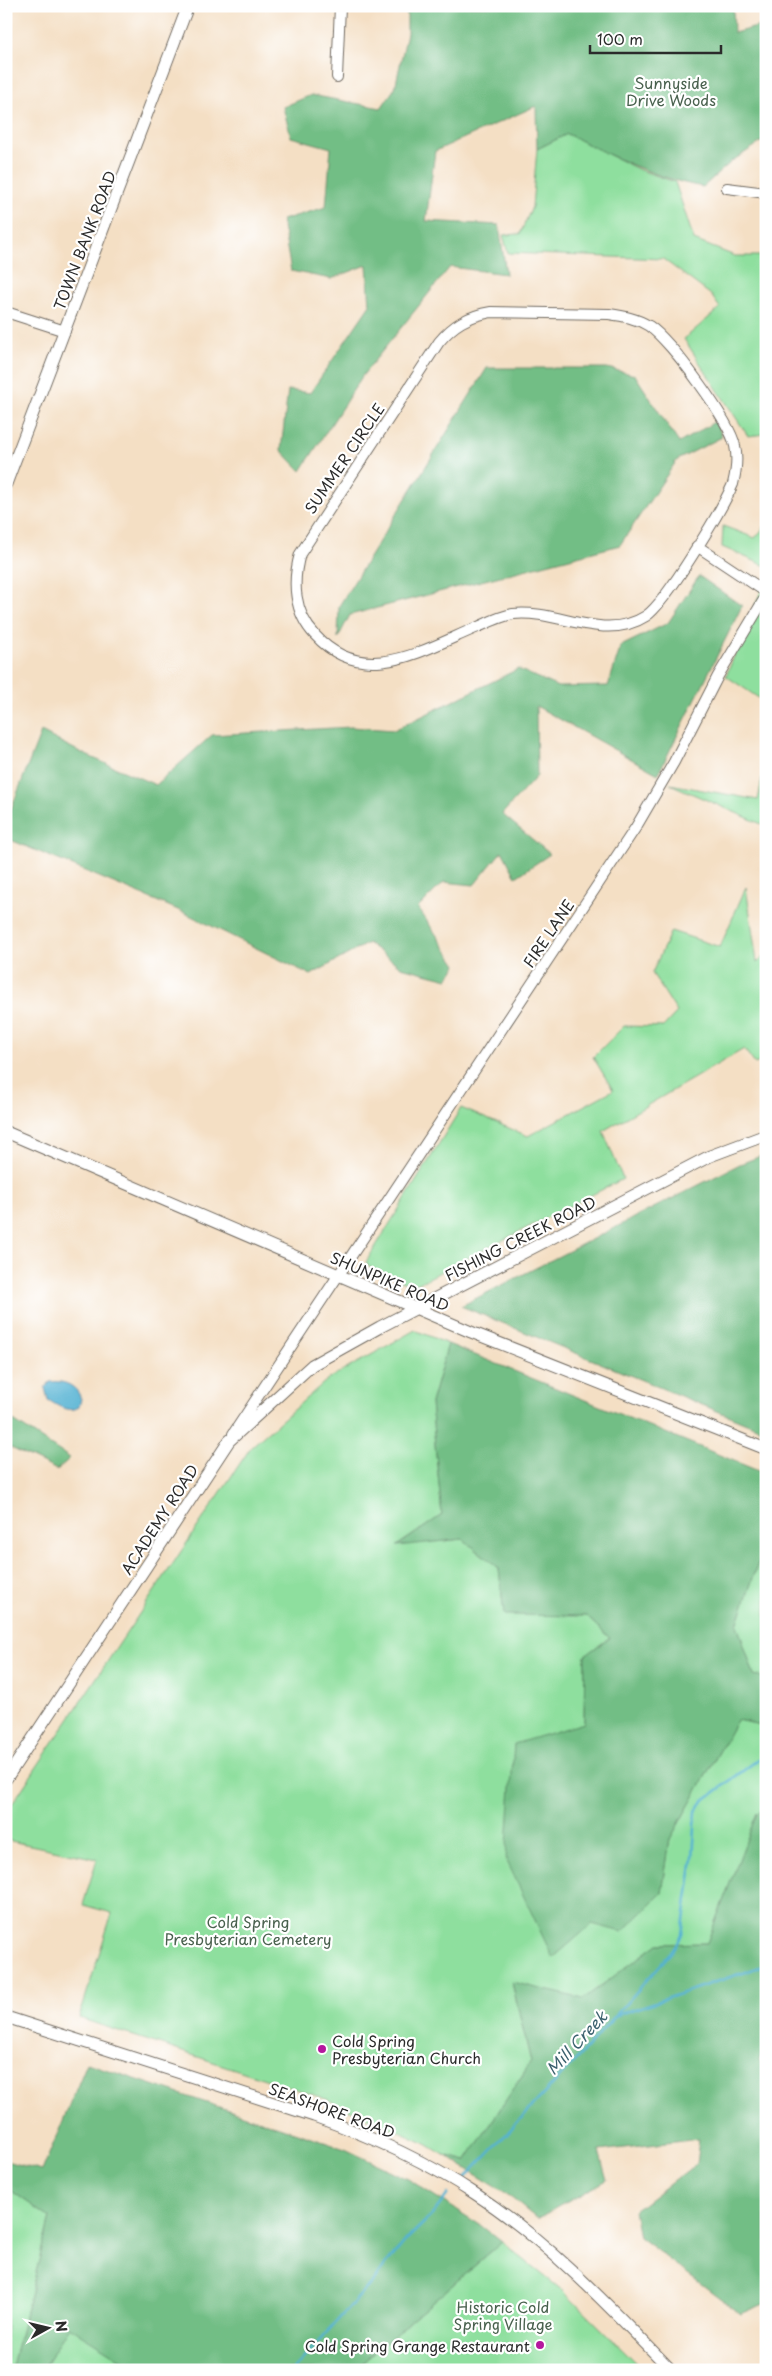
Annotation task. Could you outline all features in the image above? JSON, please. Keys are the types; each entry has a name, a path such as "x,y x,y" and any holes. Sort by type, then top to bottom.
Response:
{"street":[{"name":"TOWN BANK ROAD","path":"6,484 188,6"},
{"path":"336,77 340,6"},
{"path":"727,188 766,194"},
{"path":"6,312 65,331"},
{"name":"SUMMER CIRCLE","path":"491,312 622,316 647,325 666,342 726,423 735,446 736,470 733,484 696,546 663,598 647,615 636,621 613,627 602,627 539,614 511,614 408,656 381,663 368,663 344,656 321,642 305,621 296,596 296,568 305,542 439,342 457,324 479,314 491,312"},
{"path":"696,546 766,592"},
{"name":"FIRE LANE","path":"338,1276 636,827 674,762 718,676 766,596"},
{"name":"SHUNPIKE ROAD","path":"6,1132 338,1276 766,1449"},
{"name":"FISHING CREEK ROAD","path":"229,1441 312,1365 415,1308 710,1156 766,1135"},
{"name":"ACADEMY ROAD","path":"6,1779 338,1276"},
{"name":"SEASHORE ROAD","path":"6,2017 314,2116 356,2131 417,2159 475,2193 528,2233 671,2370"}],"green space":[{"name":"Sunnyside Drive Woods","path":"407,6 733,6 734,33 764,25 766,32 766,139 732,161 703,187 650,172 567,134 537,149 536,106 435,151 426,221 499,225 506,274 450,267 363,375 301,471 281,450 288,390 310,393 370,305 367,265 331,279 291,271 282,220 326,207 331,148 291,137 283,107 311,95 381,108 395,88 407,33"},
{"path":"567,134 640,170 675,182 694,240 735,256 766,256 766,434 748,436 684,339 720,308 711,295 663,259 508,253 503,235 520,234 532,207 537,149"},
{"path":"487,368 607,368 635,375 679,443 716,421 722,437 677,460 620,545 350,615 338,638 339,606"},
{"path":"766,525 766,566 722,547 723,526 755,538"},
{"path":"699,576 742,606 658,774 536,706 537,776 502,814 550,854 516,877 502,851 474,885 444,882 418,908 457,965 448,979 401,967 368,943 311,975 183,912 6,838 6,822 41,732 86,755 156,785 212,735 351,727 394,730 518,669 558,687 608,686 621,646 668,623"},
{"path":"766,579 766,703 726,676"},
{"path":"766,757 766,826 670,784 758,800"},
{"path":"746,887 757,962 766,955 766,1059 755,1064 744,1049 603,1131 623,1179 413,1286 369,1267 366,1262 461,1108 528,1136 613,1090 593,1057 624,1026 663,1027 677,1012 652,973 671,931 720,947"},
{"path":"766,1154 766,1431 461,1306 740,1164"},
{"name":"Cold Spring Presbyterian Cemetery","path":"415,1330 448,1344 431,1403 442,1515 398,1545 463,1539 499,1568 504,1614 586,1616 610,1638 585,1655 584,1723 554,1957 592,1923 662,1893 670,1839 737,1720 766,1726 766,1810 757,1813 707,1943 658,1944 583,1999 512,1983 531,2062 466,2161 444,2155 426,2144 326,2099 79,2018 112,1913 83,1905 97,1859 6,1840 6,1813 251,1447 327,1380"},
{"path":"448,1344 766,1474 766,1558 758,1563 737,1625 754,1675 766,1678 766,1726 737,1720 670,1839 662,1893 622,1932 592,1924 553,1958 506,1859 514,1744 584,1723 585,1655 610,1638 586,1616 504,1615 499,1568 463,1539 397,1546 442,1515 431,1403"},
{"path":"6,1416 70,1458 57,1470 11,1448 6,1448"},
{"path":"766,1558 766,1678 754,1675 737,1625 758,1563"},
{"path":"766,1810 766,2048 759,2060 766,2067 766,2303 741,2314 639,2237 634,2211 696,2164 699,2139 599,2151 607,2180 537,2219 503,2191 444,2155 466,2161 531,2062 512,1982 583,1999 658,1944 707,1943 757,1813"},
{"path":"87,2063 345,2149 408,2179 480,2225 502,2242 354,2370 132,2370 134,2367 69,2327 42,2370 11,2370 50,2218 6,2187 6,2161 42,2171"},
{"path":"6,2187 50,2218 11,2370 6,2370"},
{"name":"Historic Cold Spring Village","path":"502,2242 563,2291 643,2370 354,2370"},
{"path":"69,2326 134,2367 132,2370 42,2370"}],"water":[{"path":"50,1382 60,1382 73,1387 81,1399 79,1407 71,1410 48,1400 45,1388"}],"waterway":[{"path":"465,2178 585,2050 676,1947 682,1934 693,1858 696,1811 703,1801 756,1761 766,1756"},
{"name":"Mill Creek","path":"617,2015 766,1965"},
{"name":"Mill Creek","path":"293,2370 373,2281 406,2240 433,2214 448,2194"}],"place":[{"name":"Cold Spring Presbyterian Church","path":"322,2049"},
{"name":"Cold Spring Grange Restaurant","path":"540,2345"}]}
